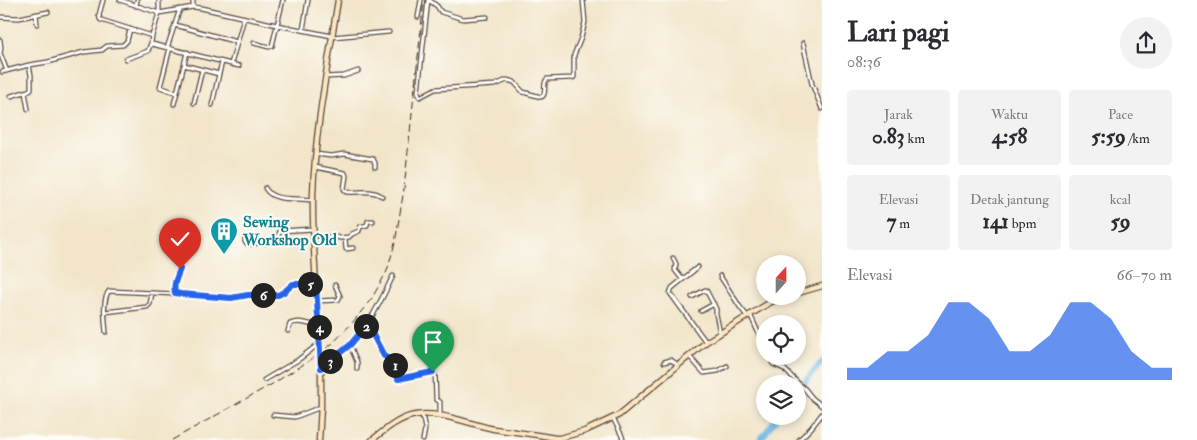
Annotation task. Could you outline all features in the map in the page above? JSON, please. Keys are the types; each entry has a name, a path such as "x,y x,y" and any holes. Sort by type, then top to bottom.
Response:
{"street":[{"path":"103,0 99,15 100,19 152,36"},
{"path":"120,0 159,13 193,7 332,36 389,32"},
{"path":"136,6 137,0"},
{"path":"126,58 148,51 159,13 159,0"},
{"path":"193,0 193,7"},
{"path":"254,43 271,47 283,0"},
{"path":"303,30 308,0"},
{"path":"319,440 321,360 313,200 325,77 338,0"},
{"path":"418,17 421,0"},
{"path":"487,17 460,18 441,12 437,6 428,0 418,92 420,97 435,89 495,85 507,80 514,82 523,92 543,96 545,94 544,83 547,79 574,77 574,55 585,22 583,0"},
{"path":"177,92 160,87 168,48 180,9"},
{"path":"0,17 19,18 48,12"},
{"path":"36,14 37,24"},
{"path":"231,64 244,18"},
{"path":"175,25 237,42"},
{"path":"0,40 0,53 4,72 84,52 102,50 107,46 123,45 127,40 130,29"},
{"path":"151,43 240,66"},
{"path":"803,43 812,84 822,109"},
{"path":"174,104 187,52"},
{"path":"212,105 222,62"},
{"path":"11,96 30,90 31,73 29,65"},
{"path":"184,65 219,74"},
{"path":"194,103 202,70"},
{"path":"325,77 344,76 358,71"},
{"path":"25,92 28,109"},
{"path":"316,154 331,156 344,154 365,158 373,160 375,166"},
{"path":"315,167 345,173 344,189 347,192 377,192 382,196"},
{"path":"265,188 274,197 313,200"},
{"path":"314,240 326,239 331,236 349,237 359,231 360,227 367,226 368,222 373,221"},
{"path":"245,239 245,242 248,244 274,242 280,231 314,229"},
{"path":"345,238 346,249 354,248"},
{"path":"673,258 676,264 675,270 682,279"},
{"path":"698,267 671,289 670,293 706,342"},
{"path":"177,294 174,291 174,285 180,269"},
{"path":"321,368 350,345 366,326 393,276"},
{"path":"720,276 740,307 749,315 756,329"},
{"path":"106,332 106,293 109,291 231,298 248,295 278,295 293,284 316,284"},
{"path":"318,301 335,301 340,299 335,285"},
{"path":"806,291 822,286"},
{"path":"692,297 706,290 716,309 720,333"},
{"path":"105,312 147,307 150,304 152,293"},
{"path":"701,311 714,304"},
{"path":"372,440 402,419 422,414 440,416 494,429 555,438 577,434 613,418 706,342 767,305"},
{"path":"288,331 290,324 293,322 319,326"},
{"path":"366,326 372,333 384,356 394,362 398,379 434,372 436,399 440,402 440,416"},
{"path":"264,380 309,353 320,344"},
{"path":"350,345 357,362 357,369"},
{"path":"690,356 704,373 718,371 727,366"},
{"path":"664,362 671,360 679,366"},
{"path":"775,365 784,369 822,406"},
{"path":"272,415 295,417 321,407"},
{"path":"422,414 425,429 423,440"},
{"path":"799,440 822,414"},
{"path":"613,418 623,440"}],"waterway":[{"path":"806,381 822,362"},
{"path":"760,440 771,425"}],"railway":[{"path":"172,440 274,383 312,359 333,343 372,298 387,271 395,243 404,189 424,0"}],"place":[{"name":"Sewing Workshop Old","path":"224,255"}],"route":[{"path":"180,269 174,291 181,294 231,298 248,295 278,295 284,292 291,284 316,284 321,368 350,345 366,326 372,333 384,356 394,362 398,379 433,372"}]}
